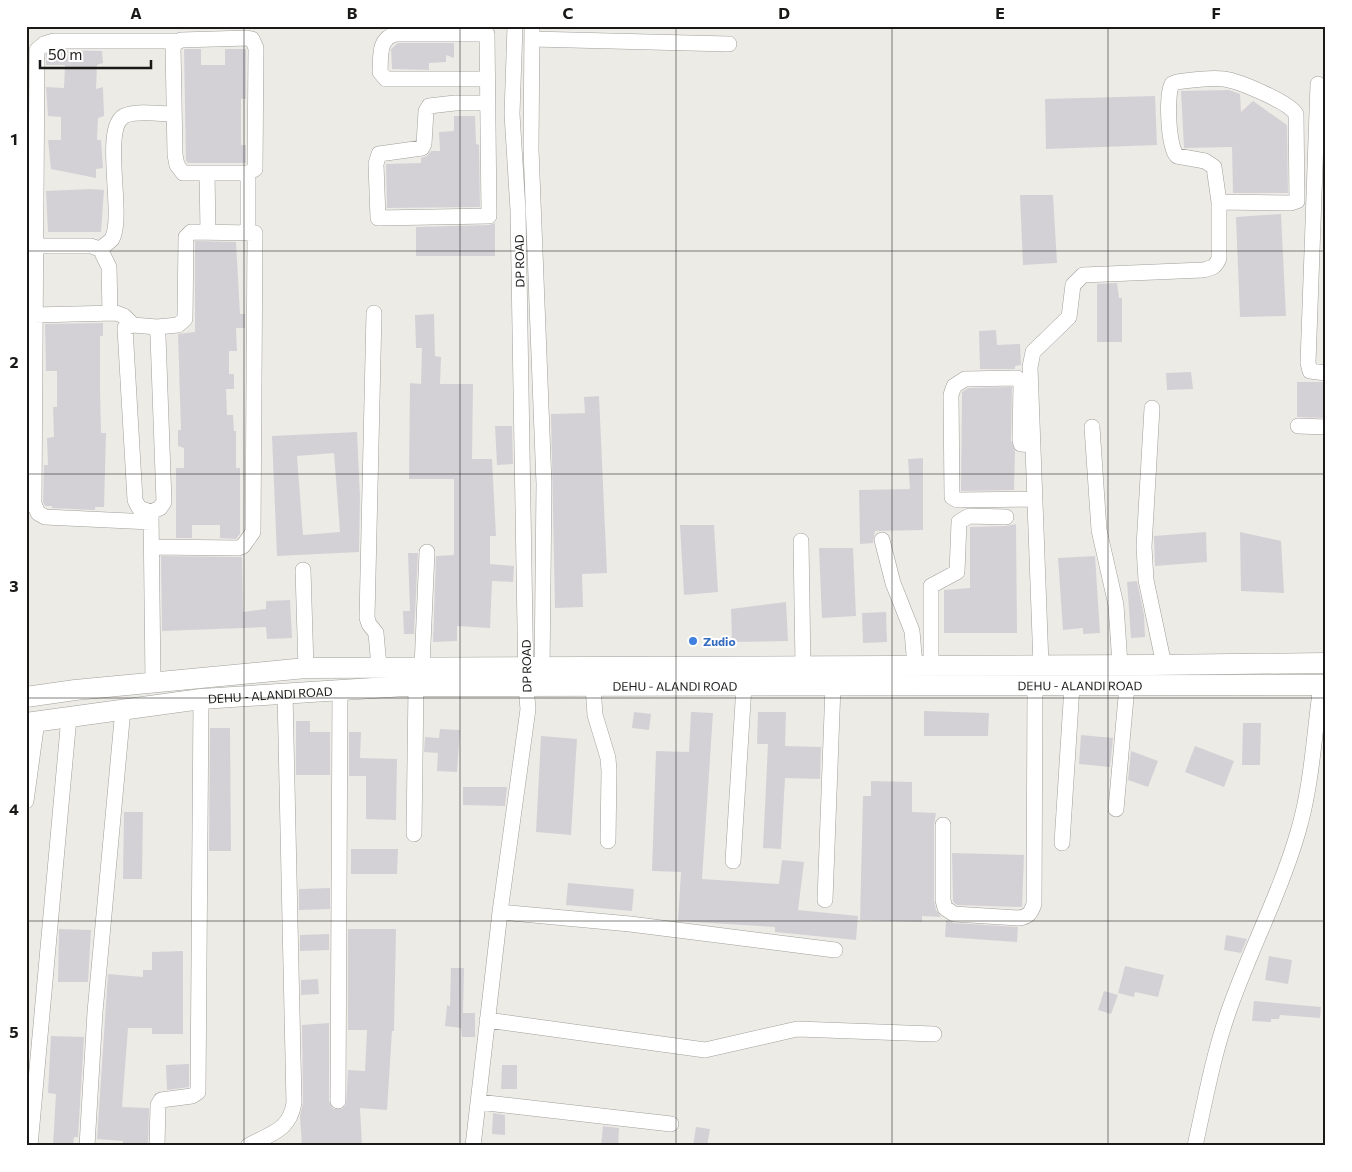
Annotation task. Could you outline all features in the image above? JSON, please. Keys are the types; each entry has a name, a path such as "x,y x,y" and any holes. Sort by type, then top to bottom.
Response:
{"main road":[{"name":"DEHU - ALANDI ROAD","path":"26,697 153,682 311,668 1326,663"},
{"path":"311,668 318,690"},
{"name":"DEHU - ALANDI ROAD","path":"31,722 201,699 318,690 416,686 1323,685"}],"street":[{"name":"DP ROAD","path":"515,26 513,87 516,190 534,666"},
{"name":"DP ROAD","path":"500,912 528,709 533,686 544,484 533,190 532,33"},
{"path":"532,33 729,44"},
{"path":"486,103 455,102 429,106 426,111 424,144 422,148 379,154 376,164 378,218 489,216 486,103 487,83 487,34 396,34 389,36 381,46 380,72 382,77 390,81 487,83 513,87"},
{"path":"157,327 164,502 151,517 46,517 38,513 32,492 38,50 44,44 54,41 252,39 256,48 255,169 248,173 183,173 176,165 172,55 173,45 176,41"},
{"path":"1041,665 1030,360 1038,347 1069,317 1071,292 1077,279 1092,273 1211,269 1216,265 1219,258 1216,174 1210,162 1177,156 1171,147 1168,94 1172,84 1177,82 1225,79 1288,105 1296,114 1297,201 1291,203 1218,202"},
{"path":"1318,84 1319,253 1308,367 1315,372 1326,373"},
{"path":"100,249 112,238 114,224 114,137 117,122 131,114 174,114"},
{"path":"248,173 248,232"},
{"path":"207,174 208,231"},
{"path":"516,190 533,190"},
{"path":"151,517 139,508 135,500 125,328 133,325 157,327 183,323 185,319 186,237 191,232 248,232 255,234 253,532 243,546 238,548 152,546"},
{"path":"35,246 91,246 100,249 109,267 110,313"},
{"path":"34,315 110,313 124,316 133,325"},
{"path":"374,313 368,618 378,638 379,667"},
{"path":"1033,445 1021,444 1022,384 1017,378 965,379 954,386 951,395 952,497 957,500 1035,499"},
{"path":"1152,408 1144,548 1146,580 1164,665"},
{"path":"1298,426 1326,426"},
{"path":"1092,428 1099,530 1116,604 1120,665"},
{"path":"923,666 931,586 957,572 959,522 969,516 1006,517"},
{"path":"151,517 153,682"},
{"path":"882,540 893,583 912,630 923,666"},
{"path":"801,542 803,666"},
{"path":"422,667 427,552"},
{"path":"303,570 311,668"},
{"path":"1195,1146 1216,1053 1228,1012 1280,884 1298,832 1323,685"},
{"path":"414,834 416,686"},
{"path":"593,686 595,714 608,758 608,841"},
{"path":"733,861 744,686"},
{"path":"825,900 833,686"},
{"path":"943,825 943,900 945,908 954,914 1018,918 1026,917 1032,912 1034,904 1035,686"},
{"path":"1062,843 1072,686"},
{"path":"1116,809 1127,686"},
{"path":"338,1101 340,689"},
{"path":"248,1146 286,1124 292,1115 294,1103 285,693"},
{"path":"157,1146 158,1105 161,1100 192,1096 198,1092 201,699"},
{"path":"87,1146 95,1012 123,709"},
{"path":"30,1146 69,717"},
{"path":"26,801 31,722"},
{"path":"473,1146 500,912 630,924 835,950"},
{"path":"487,1020 705,1050 797,1029 934,1034"},
{"path":"478,1102 671,1124"}],"building":[{"path":"398,43 454,43 454,58 446,55 446,62 429,63 429,70 392,69 391,49"},
{"path":"184,49 201,49 201,65 225,65 225,49 246,49 246,99 241,99 241,145 246,145 246,163 188,163 186,161"},
{"path":"55,50 102,51 103,63 97,65 96,89 103,87 104,116 98,118 97,140 101,140 103,168 96,169 96,178 51,169 48,140 61,140 61,117 48,116 46,87 64,88 65,65 46,65 46,54"},
{"path":"1229,90 1240,94 1241,112 1253,101 1287,125 1288,193 1233,193 1232,147 1184,148 1181,91"},
{"path":"1155,96 1157,145 1046,149 1045,99"},
{"path":"454,116 475,116 476,144 479,145 480,207 387,208 386,164 421,163 421,158 427,156 431,151 440,151 439,132 454,131"},
{"path":"104,190 101,232 48,232 46,191"},
{"path":"1020,195 1053,195 1057,263 1023,265"},
{"path":"1281,214 1286,316 1240,317 1236,217"},
{"path":"495,223 495,256 416,256 416,227 489,225"},
{"path":"195,241 236,242 240,314 245,314 245,328 236,328 237,351 229,351 229,374 234,374 234,389 226,389 227,415 233,415 234,431 236,431 236,468 240,468 240,534 236,539 220,538 220,525 192,525 192,538 176,538 176,468 184,468 184,448 178,446 178,430 181,430 178,334 195,332"},
{"path":"1117,283 1119,298 1122,298 1122,342 1097,342 1097,284"},
{"path":"434,314 435,356 441,357 440,384 473,384 472,459 492,459 496,536 490,536 490,564 514,566 513,582 492,581 490,628 457,626 457,641 433,642 436,556 454,555 454,479 409,479 410,383 421,384 422,348 416,348 415,315"},
{"path":"103,323 103,336 100,336 100,388 101,433 106,433 104,507 95,507 95,510 93,510 45,506 43,502 44,465 48,465 47,438 54,437 53,407 57,407 57,371 46,371 45,324"},
{"path":"996,330 997,345 1020,344 1021,365 1015,366 1015,369 980,369 979,331"},
{"path":"1191,372 1193,389 1167,390 1166,373"},
{"path":"1297,382 1326,382 1326,418 1297,417"},
{"path":"1012,387 1011,440 1015,451 1014,490 961,491 962,392 968,388"},
{"path":"599,396 607,573 582,574 583,607 555,608 551,414 585,413 584,397"},
{"path":"495,426 512,426 513,464 497,465"},
{"path":"357,432 360,498 359,552 277,556 272,436","holes":["334,453 340,532 303,535 297,456"]},
{"path":"923,458 923,530 875,531 873,543 860,544 859,490 910,489 908,459"},
{"path":"1016,524 1017,633 944,633 944,590 970,588 970,527"},
{"path":"680,525 714,525 718,592 684,595"},
{"path":"1206,532 1207,562 1155,566 1154,536"},
{"path":"1240,532 1281,541 1284,593 1241,591"},
{"path":"819,548 853,548 856,616 822,618"},
{"path":"408,553 418,553 414,634 404,634 403,611 410,611"},
{"path":"161,556 242,557 243,612 266,609 266,601 290,600 292,638 267,639 266,627 162,631"},
{"path":"1095,556 1100,633 1083,634 1083,628 1063,630 1058,558"},
{"path":"1137,581 1144,615 1145,637 1131,638 1127,582"},
{"path":"786,602 788,641 732,642 731,609"},
{"path":"886,612 887,642 863,643 862,613"},
{"path":"924,711 989,713 988,736 924,736"},
{"path":"634,712 651,714 649,730 632,728"},
{"path":"691,712 713,713 702,879 779,884 782,860 804,862 798,910 858,916 856,940 775,932 775,927 678,921 681,872 652,871 656,751 689,752"},
{"path":"758,712 786,712 785,746 821,747 820,779 785,778 781,849 763,848 768,744 757,744"},
{"path":"296,721 310,721 310,732 330,732 330,775 296,775"},
{"path":"1243,723 1261,723 1260,765 1242,765"},
{"path":"210,728 230,728 231,851 209,851"},
{"path":"440,729 460,730 457,772 437,771 438,753 424,752 425,737 439,738"},
{"path":"349,732 361,732 360,758 397,759 396,820 366,819 366,776 349,776"},
{"path":"1081,735 1113,738 1110,767 1079,764"},
{"path":"541,736 577,739 571,835 536,832"},
{"path":"1195,746 1234,761 1224,787 1185,772"},
{"path":"1131,751 1158,761 1148,787 1128,780"},
{"path":"871,781 912,782 912,812 936,813 934,825 934,900 936,910 941,917 922,916 922,922 860,920 863,796 871,796"},
{"path":"463,787 507,787 505,806 463,805"},
{"path":"124,812 143,812 142,879 123,879"},
{"path":"351,849 398,849 397,874 351,874"},
{"path":"952,853 1024,855 1022,907 957,905 953,902"},
{"path":"568,883 634,889 632,911 566,905"},
{"path":"330,888 330,909 299,910 299,889"},
{"path":"946,920 953,923 1018,927 1017,942 945,937"},
{"path":"59,929 91,930 88,982 58,982"},
{"path":"348,929 396,929 394,1031 392,1031 387,1110 360,1108 362,1146 302,1146 300,1116 303,1103 302,1025 329,1023 329,1101 333,1109 342,1109 346,1105 348,1070 365,1071 367,1030 348,1030"},
{"path":"329,934 329,950 300,951 300,935"},
{"path":"1226,935 1247,939 1241,953 1224,950"},
{"path":"183,951 183,1034 152,1034 152,1028 128,1028 122,1107 149,1108 148,1146 123,1146 123,1141 97,1139 108,974 143,977 143,970 152,970 152,952"},
{"path":"1269,956 1292,960 1288,984 1265,980"},
{"path":"1125,966 1164,975 1158,997 1135,992 1134,997 1118,993"},
{"path":"451,968 464,968 463,1013 475,1013 475,1037 462,1037 461,1028 445,1026 447,1005 450,1006"},
{"path":"318,979 319,994 301,995 301,980"},
{"path":"1104,991 1118,995 1111,1014 1098,1010"},
{"path":"1254,1001 1321,1007 1320,1018 1280,1015 1279,1019 1271,1019 1271,1022 1252,1021"},
{"path":"51,1036 84,1037 78,1137 74,1137 73,1146 53,1146 56,1094 48,1093"},
{"path":"189,1064 189,1087 167,1090 166,1065"},
{"path":"502,1065 517,1065 517,1089 501,1089"},
{"path":"493,1113 505,1115 505,1135 492,1134"},
{"path":"603,1126 619,1128 618,1146 601,1146"},
{"path":"696,1127 710,1129 707,1146 693,1146"}],"place":[{"name":"Zudio","path":"693,641"}]}
